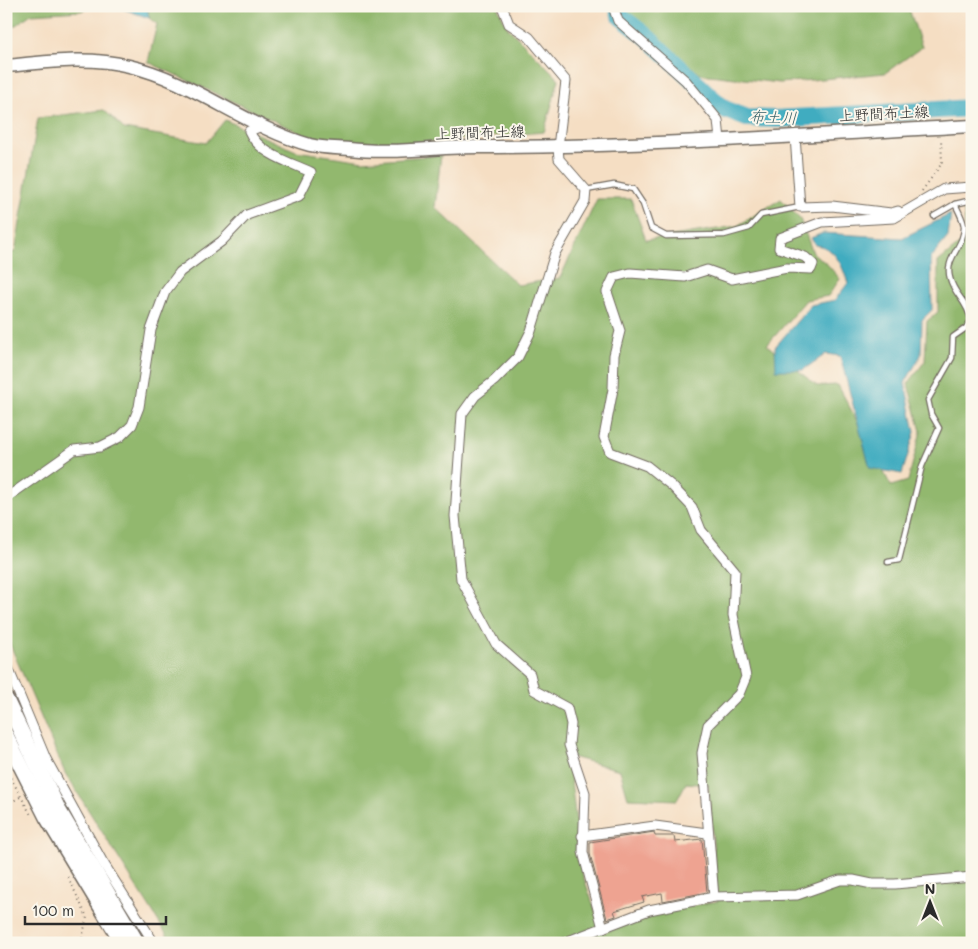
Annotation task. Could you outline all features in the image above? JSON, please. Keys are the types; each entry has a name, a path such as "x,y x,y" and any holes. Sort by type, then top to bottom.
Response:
{"highway":[{"path":"6,700 59,811 137,943"},
{"path":"6,736 47,816 122,943"}],"main road":[{"name":"上野間布土線","path":"6,66 89,60 130,66 181,85 262,126 311,145 365,151 422,151 452,147 558,147 972,126"}],"street":[{"path":"502,6 509,24 529,37 566,81 558,147 559,159 586,190 585,201 555,253 531,331 518,357 494,381 475,396 462,414 455,516 461,579 496,644 530,674 534,690 567,708 571,724 569,745 584,793 583,852 603,928"},
{"path":"613,6 618,21 686,81 718,120 720,140"},
{"path":"6,498 74,450 100,446 120,437 132,425 139,407 151,330 165,292 180,272 222,241 248,215 299,196 311,172 276,156 254,143 249,131 262,126"},
{"path":"795,136 800,207 832,206 891,213 908,209"},
{"path":"714,897 702,753 708,725 739,694 746,677 733,615 735,571 701,530 692,507 672,486 647,466 610,452 604,437 613,390 614,355 620,330 607,292 614,277 630,273 685,277 707,270 732,279 787,268 811,269 813,264 805,257 779,248 780,238 822,222 894,218 944,189 972,187"},
{"path":"6,663 46,759 102,861 154,943"},
{"path":"582,836 655,826 708,833"},
{"path":"563,943 649,910 714,897 796,895 840,880 853,880 872,884 895,884 972,876"}],"lane":[{"path":"586,190 614,185 633,190 643,204 651,228 666,236 724,235 749,228 761,215 800,207"},
{"path":"934,216 955,204 972,200"},
{"path":"888,562 899,560 922,466 939,428 931,414 928,400 952,358 953,337 966,328 971,320 968,306 956,291 949,277 950,261 962,240 964,226 955,204"}],"path":[{"path":"908,209 942,163 941,127"},
{"path":"6,769 35,821"},
{"path":"6,804 20,797"},
{"path":"64,870 87,918 81,943"}],"green space":[{"path":"6,6 95,6 81,11 31,14 9,30 6,21"},
{"path":"147,6 497,6 508,28 559,79 544,132 366,147 311,138 148,62 157,24 149,18"},
{"path":"625,6 908,6 922,47 885,73 780,83 700,74 628,16"},
{"path":"104,110 124,129 206,143 225,120 296,151 363,161 441,155 435,207 518,285 560,278 597,199 631,199 646,240 737,226 781,199 800,219 813,253 827,264 840,279 828,296 806,300 767,345 817,386 838,385 891,486 908,481 921,431 908,384 925,361 927,321 938,312 938,262 965,240 964,205 972,205 972,943 172,943 65,773 6,635 6,253 15,252 38,118","holes":["568,756 620,770 628,798 677,800 686,783 708,785 718,901 651,913 603,933 576,855 577,830"]}],"water":[{"path":"115,6 147,6 149,18"},
{"path":"951,214 948,237 931,258 932,310 922,320 921,355 905,383 915,432 902,474 870,468 840,356 826,354 803,370 776,370 775,347 811,305 835,300 848,283 833,253 828,249 815,245 811,238 823,233 902,238"}],"building":[{"path":"654,832 655,836 674,836 675,842 702,839 707,892 663,901 662,893 642,897 644,902 614,911 616,916 607,919 590,854 590,842"}],"waterway":[{"name":"布土川","path":"617,6 621,17 646,36 724,109 747,118 775,119 972,108"}]}
